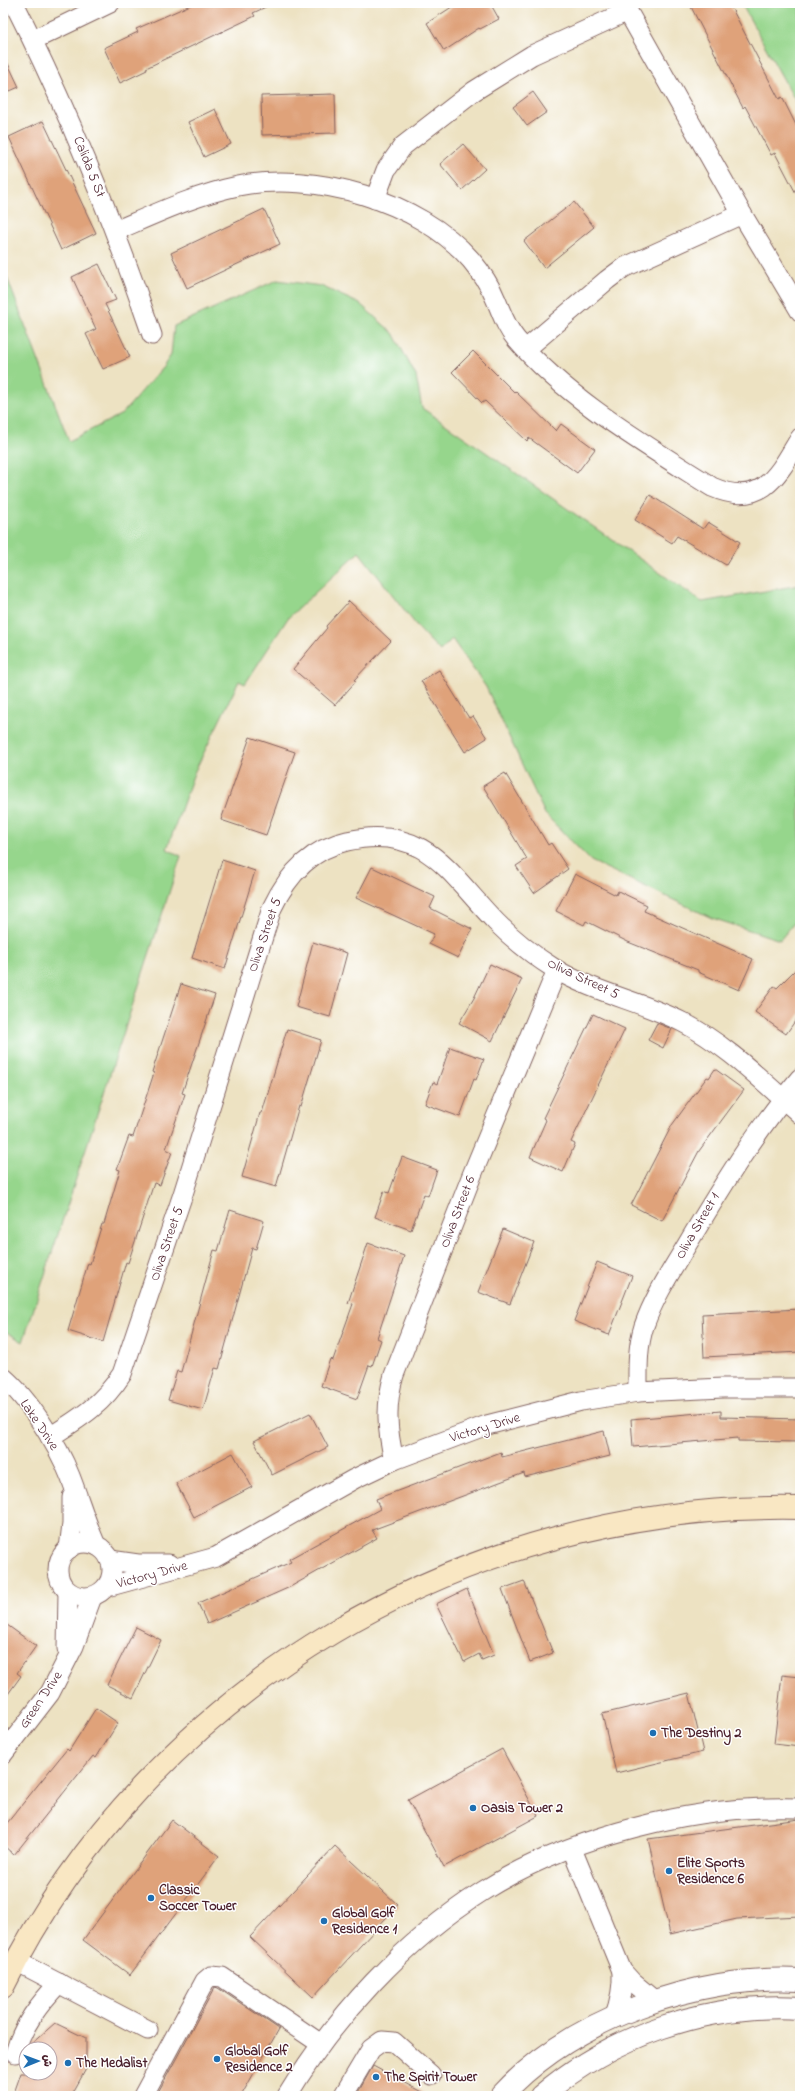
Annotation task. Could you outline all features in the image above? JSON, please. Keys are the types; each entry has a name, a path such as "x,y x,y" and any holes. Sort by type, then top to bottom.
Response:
{"main road":[{"path":"3,1987 16,1961 69,1874 102,1830 139,1788 178,1749 219,1713 271,1672 326,1636 383,1604 443,1576 504,1553 568,1534 634,1520 700,1511 800,1508"}],"street":[{"name":"Calida 5 St","path":"14,3 33,40 76,136 115,231 152,335"},
{"path":"33,40 110,3"},
{"path":"375,199 386,170 403,146 474,91 532,55 625,7 742,214 800,311"},
{"path":"115,231 190,200 240,186 272,182 317,184 343,189 375,199 415,217 438,231 470,259 489,286 508,327 526,349 576,395 641,441 712,487 724,492 736,494 748,493 769,483 778,475 800,438"},
{"path":"526,349 623,268 742,214"},
{"name":"Oliva Street 5","path":"50,1437 94,1408 105,1398 122,1374 214,1099 265,926 280,892 304,863 319,852 339,843 360,838 382,837 404,841 418,847 442,862 497,923 515,940 557,970 615,996 662,1012 692,1027 730,1054 800,1114"},
{"name":"Oliva Street 6","path":"394,1460 387,1420 390,1390 394,1375 472,1175 557,970"},
{"name":"Oliva Street 1","path":"638,1392 638,1355 640,1340 656,1298 722,1185 782,1099 800,1078"},
{"name":"Lake Drive","path":"3,1377 24,1401 50,1437 70,1476 79,1504 96,1545"},
{"name":"Victory Drive","path":"99,1592 196,1563 230,1550 354,1479 394,1460 487,1425 581,1401 638,1392 723,1388 800,1388"},
{"name":"Lake Drive","path":"69,1549 72,1518 70,1476"},
{"path":"87,1543 96,1545 107,1554 110,1560 112,1569 111,1578 99,1592 75,1596 68,1592 62,1584 58,1570 62,1556 77,1544 87,1543"},
{"name":"Victory Drive","path":"110,1560 138,1564 196,1563"},
{"name":"Green Drive","path":"64,1665 68,1629 68,1592"},
{"name":"Green Drive","path":"3,1754 41,1706 64,1665 99,1592"},
{"path":"287,2096 322,2044 370,1987 404,1952 442,1920 483,1891 526,1867 623,1831 676,1818 730,1810 800,1808"},
{"path":"572,1849 622,1971 632,1982 655,2001"},
{"path":"16,1961 148,2030"},
{"path":"614,2018 622,1992 622,1971"},
{"path":"143,2096 205,1981 211,1976 222,1977 322,2044"},
{"path":"501,2096 531,2068 557,2049 585,2032 655,2001 698,1989 742,1982 800,1980"},
{"path":"15,2053 18,2040 28,2021 41,2003 59,1983"},
{"path":"541,2096 581,2065 646,2033 680,2022 715,2014 754,2008 800,2008"},
{"path":"343,2096 371,2049 382,2041 394,2042 431,2075"}],"green space":[{"path":"741,3 800,3 800,109"},
{"path":"3,267 69,441 122,414 163,367 171,355 174,326 277,280 321,286 360,304 393,333 416,376 422,408 702,602 800,585 800,916 780,940 712,918 591,861 545,814 486,687 452,639 440,651 420,630 359,552 288,618 245,684 239,681 194,773 167,849 181,856 23,1342 3,1330"}],"building":[{"path":"195,3 274,3 253,13 255,16 146,68 147,70 120,83 104,48 138,32 136,29"},
{"path":"458,3 490,3 499,19 480,29 479,28 444,51 427,23"},
{"path":"689,3 729,3 779,99 782,97 800,133 800,201 775,153 771,155 745,106 743,108"},
{"path":"3,53 19,87 3,94"},
{"path":"533,92 547,112 527,126 513,107"},
{"path":"335,94 336,133 262,135 261,96"},
{"path":"215,109 231,144 204,157 188,122"},
{"path":"43,121 96,233 61,250 9,137"},
{"path":"463,144 485,169 462,190 440,164"},
{"path":"574,202 594,227 544,268 524,241"},
{"path":"264,209 280,244 187,288 171,253"},
{"path":"99,264 116,300 105,304 130,357 103,369 86,334 96,329 72,277"},
{"path":"473,351 556,431 561,424 595,449 577,473 529,438 527,441 485,401 482,403 452,372"},
{"path":"650,495 703,529 708,522 740,542 726,565 677,536 672,543 635,520"},
{"path":"349,601 391,641 354,680 356,681 335,705 293,669 327,628 326,626"},
{"path":"439,670 469,718 473,716 487,738 465,752 421,681"},
{"path":"250,737 295,752 266,835 221,820"},
{"path":"505,773 548,845 551,843 568,869 534,893 516,866 527,859 483,786"},
{"path":"222,860 255,871 225,969 192,958"},
{"path":"372,867 435,897 430,908 472,929 458,958 429,944 434,934 356,898"},
{"path":"575,874 616,895 618,891 647,905 644,911 753,959 739,990 698,972 698,970 628,942 586,921 584,925 556,911"},
{"path":"313,942 347,953 330,1017 296,1007"},
{"path":"490,964 522,979 492,1041 459,1023 474,998"},
{"path":"800,965 800,1014 786,1034 755,1012 774,986 777,988"},
{"path":"181,984 215,995 182,1093 185,1094 166,1149 172,1152 160,1185 154,1183 128,1263 126,1262 103,1342 68,1331 88,1263 90,1264 102,1224 104,1224 120,1170 117,1169 129,1136 133,1137 154,1073 152,1072"},
{"path":"593,1014 625,1029 571,1142 575,1144 563,1172 530,1157 546,1120 543,1118"},
{"path":"657,1023 672,1029 663,1048 648,1040"},
{"path":"287,1029 321,1040 301,1107 299,1106 276,1187 242,1177 260,1113 262,1113"},
{"path":"450,1047 484,1059 476,1080 474,1079 460,1117 425,1104 433,1082 437,1084"},
{"path":"715,1069 744,1090 699,1151 662,1221 631,1205 672,1125 707,1077 709,1078"},
{"path":"402,1157 437,1170 428,1196 424,1194 411,1230 375,1217 384,1191 389,1193"},
{"path":"230,1210 264,1221 256,1249 252,1248 219,1369 215,1368 203,1410 168,1400 177,1371 181,1372 214,1250 218,1251"},
{"path":"503,1229 534,1242 510,1304 478,1292"},
{"path":"368,1243 404,1256 377,1338 381,1340 372,1366 369,1365 357,1399 321,1386 330,1359 333,1360 353,1304 348,1303"},
{"path":"597,1262 632,1276 609,1335 574,1321"},
{"path":"800,1309 800,1352 704,1357 702,1314"},
{"path":"721,1411 721,1417 800,1419 800,1442 738,1441 738,1438 633,1447 631,1419"},
{"path":"310,1413 328,1447 272,1475 254,1441"},
{"path":"604,1431 610,1456 525,1477 524,1473 372,1530 377,1538 290,1587 207,1624 198,1603 291,1562 289,1559 380,1509 376,1499 501,1452 502,1457"},
{"path":"233,1453 252,1487 194,1517 176,1483"},
{"path":"524,1581 553,1653 530,1662 502,1589"},
{"path":"467,1589 494,1655 482,1660 479,1654 464,1662 436,1604"},
{"path":"3,1622 36,1646 17,1673 21,1676 3,1701"},
{"path":"136,1627 161,1640 133,1698 107,1685"},
{"path":"782,1675 800,1677 800,1747 774,1744"},
{"name":"The Destiny 2","path":"689,1693 703,1752 616,1773 602,1714"},
{"path":"96,1708 118,1723 96,1758 93,1756 14,1855 3,1845 3,1828 67,1749 69,1751"},
{"name":"Oasis Tower 2","path":"502,1749 538,1816 444,1867 408,1800"},
{"path":"800,1819 800,1916 737,1919 670,1934 648,1839"},
{"name":"Classic Soccer Tower","path":"172,1820 219,1856 130,1975 83,1940"},
{"name":"Global Golf Residence 1","path":"335,1846 398,1905 313,1997 250,1937"},
{"name":"Global Golf Residence 2","path":"215,1987 279,2029 241,2096 156,2096"},
{"name":"The Medalist","path":"55,2023 86,2038 86,2069 71,2096 13,2096 18,2081 58,2081 58,2041 35,2041"},
{"name":"The Spirit Tower","path":"373,2066 429,2096 356,2096"}],"place":[{"name":"The Destiny 2","path":"653,1733"},
{"name":"Oasis Tower 2","path":"473,1808"},
{"name":"Elite Sports Residence 6","path":"669,1871"},
{"name":"Classic Soccer Tower","path":"151,1898"},
{"name":"Global Golf Residence 1","path":"324,1921"},
{"name":"Global Golf Residence 2","path":"217,2059"},
{"name":"The Medalist","path":"68,2063"},
{"name":"The Spirit Tower","path":"376,2077"}]}
